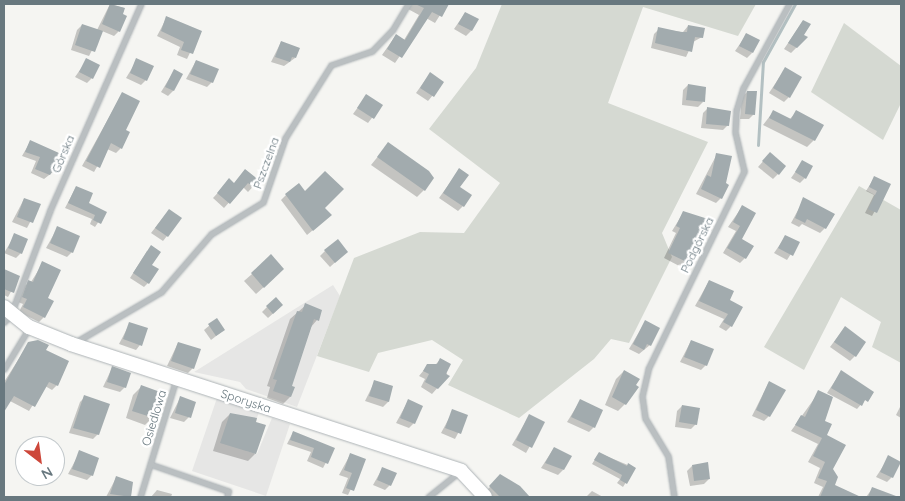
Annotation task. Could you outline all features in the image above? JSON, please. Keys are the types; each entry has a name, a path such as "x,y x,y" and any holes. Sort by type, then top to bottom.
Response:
{"street":[{"name":"Górska","path":"6,314 141,4"},
{"name":"Pszczelna","path":"71,344 161,292 211,234 263,202 285,138 331,64 372,51 393,29 408,4"},
{"name":"Podgórska","path":"674,497 668,456 646,418 642,396 646,378 744,172 735,132 736,112 743,88 789,4"},
{"name":"Sporyska","path":"6,314 29,328 71,344 461,472 485,497"},
{"path":"4,369 29,328"},
{"name":"Osiedlowa","path":"140,497 176,378"},
{"name":"Osiedlowa","path":"150,464 228,491 227,497"},
{"path":"428,497 461,472"}],"shaded area":[{"path":"502,4 756,4 738,36 643,7 608,103 708,142 662,233 672,257 629,343 611,339 594,359 519,418 448,385 463,360 432,340 378,353 369,372 317,356 354,258 420,232 464,233 500,183 429,129 476,68"},
{"path":"844,23 901,66 901,103 883,140 811,92"},
{"path":"859,186 901,210 901,363 872,347 881,322 841,297 804,370 764,347"},
{"path":"333,285 340,296 297,407 246,389 240,382 194,372"},
{"path":"217,398 259,412 246,451 257,454 272,418 290,424 266,496 192,471"}],"building":[{"path":"110,4 125,8 123,14 127,16 120,32 102,24"},
{"path":"415,4 449,4 442,17 432,12 402,58 387,49 396,34 405,40 424,8"},
{"path":"465,12 479,19 472,31 458,24"},
{"path":"166,16 202,31 193,54 181,50 184,42 161,31"},
{"path":"803,20 811,24 804,35 808,37 797,48 788,43"},
{"path":"82,24 103,31 95,52 75,45"},
{"path":"688,25 705,28 703,38 695,37 692,52 655,43 658,27 687,32"},
{"path":"746,33 760,40 753,53 739,46"},
{"path":"281,41 300,48 296,58 292,57 290,62 275,57"},
{"path":"86,58 100,65 93,79 79,72"},
{"path":"136,58 154,66 147,81 130,73"},
{"path":"196,60 219,69 213,83 190,74"},
{"path":"785,67 802,77 790,98 773,88"},
{"path":"174,69 183,74 174,91 165,87"},
{"path":"430,72 444,82 434,97 420,88"},
{"path":"688,84 706,87 705,102 686,100"},
{"path":"747,91 757,91 755,115 745,114"},
{"path":"122,92 140,101 126,130 130,132 122,149 111,143 100,168 86,161"},
{"path":"366,94 383,105 374,119 357,108"},
{"path":"707,107 731,111 729,126 706,124"},
{"path":"773,110 791,119 796,110 824,125 815,141 769,118"},
{"path":"30,140 59,153 56,160 59,161 50,175 35,169 40,157 25,152"},
{"path":"388,142 429,171 434,178 425,191 377,157"},
{"path":"770,152 786,166 779,175 762,161"},
{"path":"716,153 732,156 726,183 729,185 722,199 701,189 707,175 711,177"},
{"path":"802,160 813,166 806,179 795,172"},
{"path":"459,168 469,175 460,187 472,195 464,207 443,193"},
{"path":"245,169 260,181 254,188 248,183 230,204 217,193 229,178 234,183"},
{"path":"325,171 344,189 325,208 332,215 313,231 285,194 299,183 305,191"},
{"path":"874,176 891,184 877,213 868,209 877,191 869,187"},
{"path":"76,186 93,193 89,203 107,212 101,224 93,220 95,215 68,203"},
{"path":"803,197 835,214 826,229 807,219 805,223 795,218"},
{"path":"24,198 41,204 33,223 17,217"},
{"path":"742,205 756,213 742,239 754,246 746,259 727,248 740,226 733,222"},
{"path":"169,209 182,218 168,237 155,228"},
{"path":"683,211 708,219 693,248 698,250 691,264 668,253 680,228 676,226"},
{"path":"57,226 80,236 73,253 50,243"},
{"path":"14,233 28,239 22,254 8,248"},
{"path":"785,235 800,242 793,256 778,248"},
{"path":"338,239 348,252 335,263 324,250"},
{"path":"151,245 161,252 152,265 159,269 149,284 133,273"},
{"path":"271,254 284,269 264,288 251,273"},
{"path":"42,261 61,270 48,298 54,301 45,318 23,307 27,299 22,297 28,280 33,282"},
{"path":"4,269 20,276 14,293 4,289"},
{"path":"709,280 734,291 730,300 743,307 732,327 723,322 728,314 699,301"},
{"path":"276,297 283,305 273,314 266,306"},
{"path":"305,303 322,310 319,321 314,319 292,386 295,387 291,397 273,391 277,380 273,379 297,311 302,312"},
{"path":"217,318 225,330 216,336 208,324"},
{"path":"645,320 660,328 651,346 647,344 644,350 633,344"},
{"path":"129,322 148,328 142,346 123,339"},
{"path":"845,326 866,342 856,357 834,342"},
{"path":"38,340 49,345 46,350 69,361 58,386 49,382 35,407 14,396 4,412 4,385 28,342"},
{"path":"691,340 714,349 707,366 684,357"},
{"path":"178,342 201,349 194,369 171,361"},
{"path":"440,358 451,364 446,374 450,376 438,389 425,382 429,374 423,371 427,364 437,364"},
{"path":"112,366 131,373 126,388 107,382"},
{"path":"624,370 640,379 636,385 639,387 626,405 612,397"},
{"path":"841,370 874,392 868,402 865,400 862,406 831,388"},
{"path":"374,380 393,386 389,402 369,396"},
{"path":"769,381 786,390 770,417 756,410"},
{"path":"141,385 163,393 154,418 132,411"},
{"path":"818,390 833,397 825,421 832,424 827,435 846,445 833,469 838,477 835,485 861,497 820,497 827,481 818,478 825,462 813,456 822,438 795,425 801,415 805,417"},
{"path":"84,395 110,404 99,435 73,428"},
{"path":"180,396 196,402 191,418 175,413"},
{"path":"408,399 423,406 415,424 400,418"},
{"path":"580,399 603,410 595,428 571,417"},
{"path":"682,405 700,408 697,425 679,422"},
{"path":"452,409 468,415 461,434 445,428"},
{"path":"230,413 257,418 256,422 266,425 256,454 220,443"},
{"path":"529,414 545,422 532,448 516,440"},
{"path":"293,431 335,448 328,464 311,457 314,448 290,440"},
{"path":"554,447 572,456 564,470 545,463"},
{"path":"79,450 99,458 93,476 72,469"},
{"path":"599,452 627,466 628,463 636,468 627,484 620,480 622,475 594,460"},
{"path":"350,453 366,459 354,491 346,488 352,473 344,470"},
{"path":"888,455 901,462 893,478 880,472"},
{"path":"708,462 710,479 694,481 692,465"},
{"path":"382,467 397,473 391,486 377,480"},
{"path":"500,474 520,486 530,497 500,497 489,486"},
{"path":"116,476 133,482 131,497 110,494"},
{"path":"872,487 896,496 896,497 868,497"}],"waterway":[{"path":"758,145 763,62 795,4"}]}
